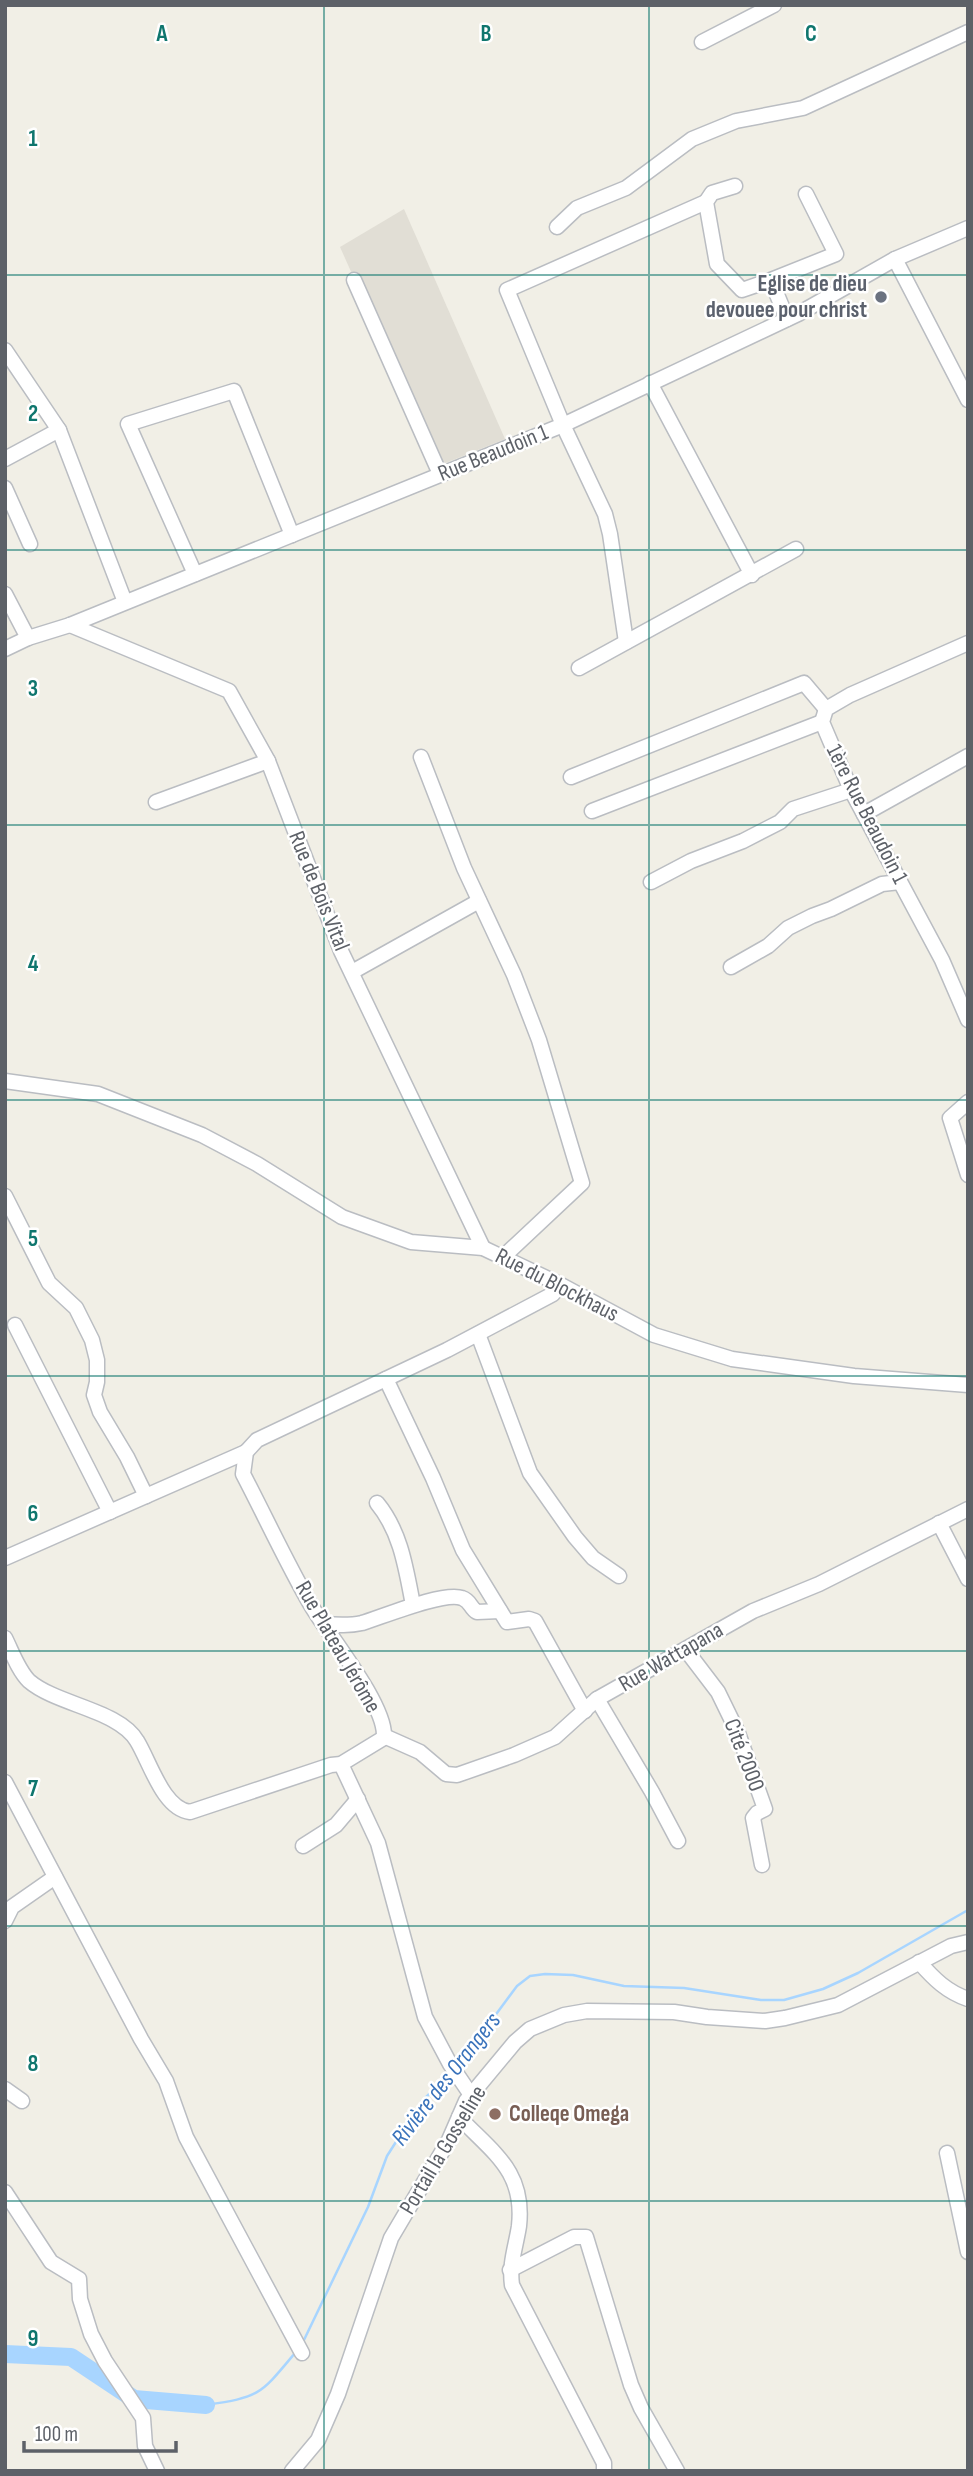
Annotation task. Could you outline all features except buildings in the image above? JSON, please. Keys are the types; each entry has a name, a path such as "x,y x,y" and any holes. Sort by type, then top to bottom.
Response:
{"street":[{"path":"702,42 774,5"},
{"path":"557,227 577,208 626,188 692,139 736,121 803,108 968,32"},
{"path":"626,642 605,514 563,425 507,290 706,202 712,193 735,186"},
{"path":"706,202 717,264 742,290 836,254 806,194"},
{"name":"Rue Beaudoin 1","path":"5,649 563,425 787,319 895,259 968,228"},
{"path":"895,259 968,400"},
{"path":"354,280 440,474"},
{"path":"771,280 787,319"},
{"path":"5,350 59,430 125,602"},
{"path":"650,383 752,575"},
{"path":"195,574 128,424 234,391 292,535"},
{"path":"5,459 59,430"},
{"path":"5,488 30,544"},
{"path":"579,668 796,549"},
{"path":"5,594 28,638"},
{"name":"Rue de Bois Vital","path":"70,625 229,691 268,761 352,972 483,1248"},
{"path":"592,811 824,716 850,695 968,643"},
{"name":"1ère Rue Beaudoin 1","path":"571,777 804,683 824,716 851,790 942,960 968,1020"},
{"path":"864,814 968,756"},
{"path":"421,757 464,869 514,975 538,1040 582,1183 503,1257"},
{"path":"156,802 268,761"},
{"path":"651,882 691,861 743,841 780,822 793,809 851,790"},
{"path":"731,967 768,946 788,928 883,884 900,882"},
{"path":"352,972 479,901"},
{"name":"Rue du Blockhaus","path":"5,1082 98,1094 202,1135 257,1164 342,1217 411,1242 483,1248 559,1284 654,1335 732,1359 854,1376 968,1385"},
{"path":"968,1102 950,1118 968,1174"},
{"path":"5,1196 49,1283 76,1308 92,1340 97,1360 94,1395 100,1412 146,1496"},
{"path":"5,1558 246,1452 257,1440 478,1334 553,1294 559,1284"},
{"path":"15,1325 110,1512"},
{"path":"478,1334 530,1473 575,1538 593,1558 619,1576"},
{"path":"386,1379 433,1478 463,1550 508,1622 529,1619 535,1621 585,1711"},
{"name":"Rue Plateau Jérôme","path":"5,1638 28,1680 129,1730 173,1805 184,1811 190,1812 255,1788 341,1764 384,1736 384,1726 366,1688 313,1608 243,1474 246,1452"},
{"path":"377,1503 398,1535 413,1605"},
{"name":"Rue Wattapana","path":"384,1736 420,1752 446,1774 457,1776 555,1737 597,1699 752,1611 819,1584 968,1509"},
{"path":"939,1523 968,1579"},
{"path":"324,1624 348,1626 413,1605 457,1597 468,1601 471,1608 477,1612 500,1611"},
{"name":"Cité 2000","path":"686,1650 718,1692 738,1733 765,1809 753,1818 762,1865"},
{"path":"597,1699 678,1841"},
{"path":"341,1764 378,1843 425,2017 450,2064 471,2095"},
{"path":"5,1782 166,2081 186,2137 302,2353"},
{"path":"303,1846 336,1825 358,1799"},
{"path":"5,1921 12,1907 55,1877"},
{"name":"Portail la Gosseline","path":"292,2471 317,2440 338,2394 391,2238 449,2140 471,2095 515,2042 530,2029 564,2015 587,2011 674,2012 765,2021 838,2005 951,1946 968,1942"},
{"path":"919,1962 953,1994 968,1999"},
{"path":"5,2089 22,2101"},
{"path":"459,2117 512,2173 518,2188 520,2212 510,2270 512,2285 604,2463 604,2471"},
{"path":"947,2153 968,2252"},
{"path":"5,2192 51,2262 79,2279 80,2299 91,2334 105,2361 143,2418 145,2446 157,2471"},
{"path":"510,2270 574,2236 586,2237 631,2385 640,2408 677,2471"}],"shaded area":[{"path":"404,209 505,439 438,466 340,247"}],"waterway":[{"name":"Rivière des Orangers","path":"457,2067 517,1986 530,1976 573,1975 624,1986 684,1988 761,2000 784,2000 823,1989 858,1973 968,1910"},
{"name":"Rivière des Orangers","path":"303,2342 368,2207 387,2156 422,2101 450,2074"},
{"name":"Rivière des Orangers","path":"206,2405 258,2392 295,2353"},
{"name":"Rivière des Orangers","path":"5,2354 71,2357 134,2399 206,2405"}],"place":[{"name":"Eglise de dieu devouee pour christ","path":"881,297"},
{"name":"Colleqe Omega","path":"495,2114"}]}
